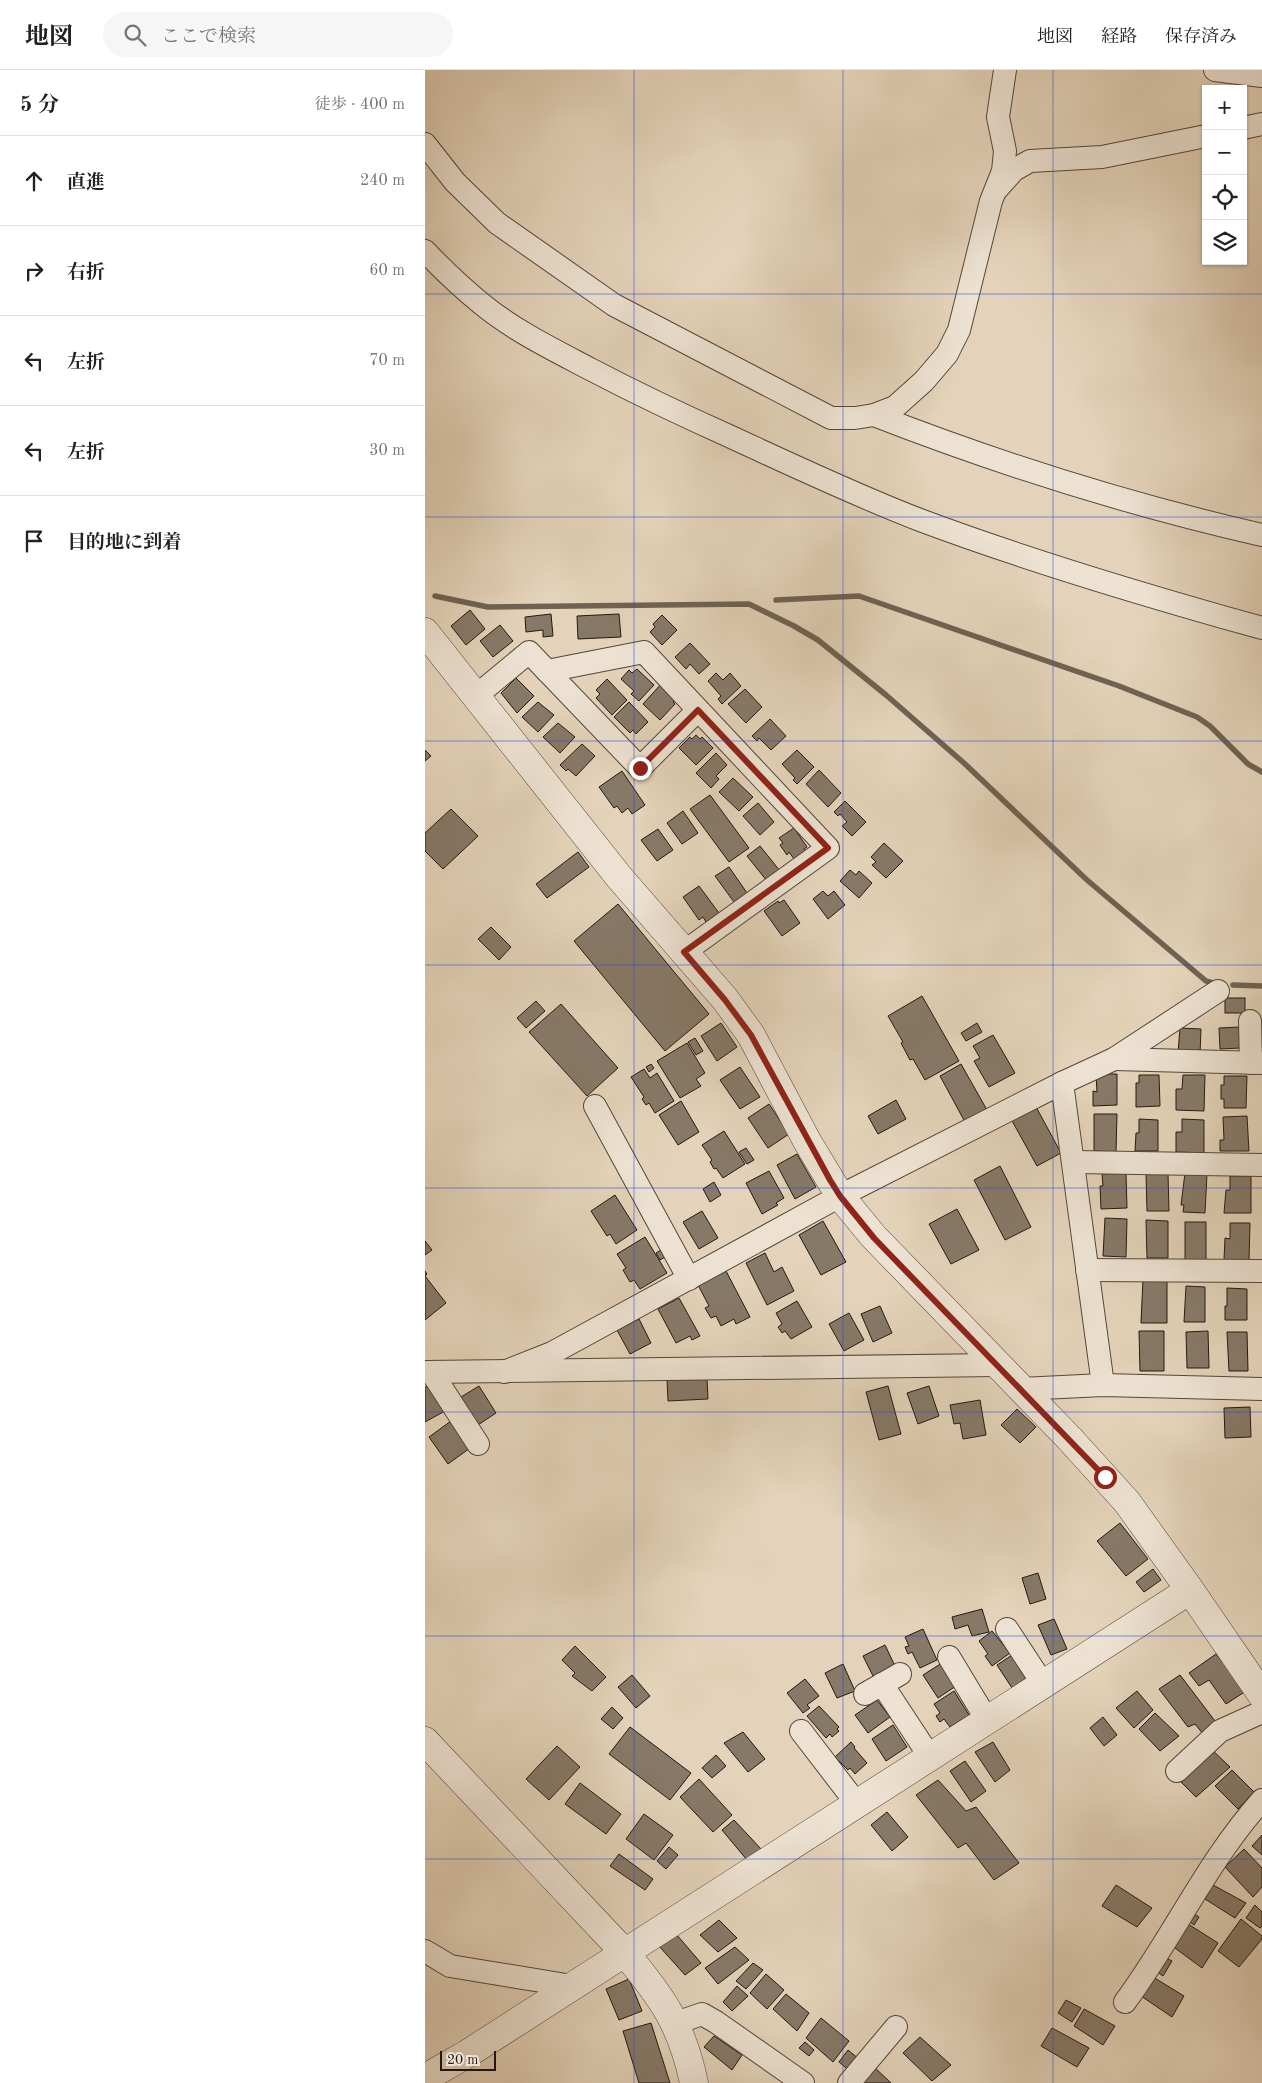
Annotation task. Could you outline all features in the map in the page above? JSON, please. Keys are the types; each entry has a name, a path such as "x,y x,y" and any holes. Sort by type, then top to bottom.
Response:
{"street":[{"path":"425,144 455,182 497,223 614,305 831,418 855,418 874,415 895,407 924,381 947,354 959,330 994,193 1003,171 1005,151 997,117 1005,70"},
{"path":"1215,70 1262,76"},
{"path":"1247,127 1262,124"},
{"path":"994,193 1014,170 1030,161 1102,157 1202,137"},
{"path":"425,251 441,268 483,305 505,321 563,355 690,419 835,485 921,520 1014,552 1118,586 1262,628"},
{"path":"874,415 941,441 1121,499 1262,535"},
{"path":"425,632 619,877 725,1000 751,1035 807,1140 840,1196 874,1238 1069,1438 1127,1502 1262,1695"},
{"path":"476,696 529,652 640,768 698,710"},
{"path":"547,671 644,652 828,848 684,952"},
{"path":"504,1372 551,1353 840,1196 1062,1082 1114,1059 1218,991"},
{"path":"1114,1059 1256,1063 1250,1021"},
{"path":"1062,1082 1103,1385"},
{"path":"595,1106 689,1279"},
{"path":"1074,1162 1262,1165"},
{"path":"1087,1270 1262,1270"},
{"path":"427,1372 997,1365"},
{"path":"427,1372 478,1444"},
{"path":"1021,1389 1103,1385 1262,1389"},
{"path":"425,2078 467,2054 1190,1590"},
{"path":"1007,1629 1043,1684"},
{"path":"949,1658 987,1720"},
{"path":"882,1684 930,1756"},
{"path":"1177,1771 1220,1731 1262,1712"},
{"path":"801,1731 857,1804"},
{"path":"425,1741 625,1952 655,1988 676,2023 689,2061 694,2083"},
{"path":"1125,2002 1144,1976 1214,1863 1262,1800"},
{"path":"425,1951 450,1966 572,1986"},
{"path":"676,2023 702,2014 717,2022 803,2083"},
{"path":"849,2083 897,2028"}],"building":[{"path":"470,610 485,629 466,645 451,626"},
{"path":"551,614 553,636 543,637 543,630 526,632 525,617"},
{"path":"619,614 621,637 578,639 577,616"},
{"path":"662,615 677,630 662,645 650,632 655,627 653,624"},
{"path":"500,625 513,641 493,657 480,641"},
{"path":"690,643 710,664 699,674 690,664 686,669 675,657"},
{"path":"637,669 654,685 639,701 631,694 634,691 621,679 629,670 632,673"},
{"path":"716,673 723,680 730,673 741,686 722,704 718,699 721,696 708,681"},
{"path":"516,678 534,696 517,713 501,693"},
{"path":"607,679 627,700 612,715 596,698 600,694 596,690"},
{"path":"662,683 677,698 673,702 675,704 660,720 643,704"},
{"path":"745,689 762,707 746,723 728,704"},
{"path":"538,702 554,715 538,732 522,717"},
{"path":"629,702 648,722 636,734 633,730 630,733 614,717"},
{"path":"770,719 786,736 771,750 759,738 757,741 752,736"},
{"path":"558,723 575,737 560,753 543,737"},
{"path":"696,735 700,739 702,737 713,748 696,765 679,748 690,737 692,739"},
{"path":"582,744 595,756 576,776 568,769 566,771 560,765"},
{"path":"425,750 431,756 425,761"},
{"path":"797,750 814,767 797,784 793,780 795,778 782,764"},
{"path":"716,753 727,765 716,776 719,779 711,788 696,773"},
{"path":"819,770 841,793 828,807 806,784"},
{"path":"622,771 645,805 632,814 628,808 622,813 617,806 614,808 599,787"},
{"path":"733,778 753,797 739,811 719,792"},
{"path":"710,795 749,848 729,862 690,809"},
{"path":"845,801 866,822 852,836 842,826 847,822 840,814 838,816 834,812"},
{"path":"758,803 774,822 760,835 743,816"},
{"path":"451,809 478,836 443,869 425,851 425,833"},
{"path":"683,811 698,833 682,844 667,823"},
{"path":"794,828 807,847 804,849 805,852 794,859 789,852 787,855 780,845 783,843 779,838"},
{"path":"658,829 673,850 657,861 641,840"},
{"path":"884,843 903,861 886,878 872,865 876,862 871,857"},
{"path":"760,846 780,871 767,881 747,856"},
{"path":"578,852 589,867 547,898 536,884"},
{"path":"729,867 747,893 734,902 715,876"},
{"path":"850,870 856,875 859,871 872,883 859,898 840,881"},
{"path":"699,886 719,913 706,922 703,917 699,920 683,897"},
{"path":"823,891 828,896 834,891 845,905 828,919 813,899"},
{"path":"784,900 800,923 782,936 764,911 778,901 779,903"},
{"path":"618,904 709,1014 665,1051 574,941"},
{"path":"491,927 511,947 499,960 478,939"},
{"path":"922,996 959,1061 925,1080 913,1059 910,1060 901,1043 903,1042 888,1016"},
{"path":"1225,998 1245,998 1245,1013 1225,1013"},
{"path":"536,1001 545,1011 526,1028 517,1018"},
{"path":"561,1004 618,1068 587,1096 529,1032"},
{"path":"721,1023 737,1047 717,1061 701,1036"},
{"path":"977,1023 982,1032 966,1041 961,1033"},
{"path":"1240,1027 1241,1048 1220,1049 1219,1028"},
{"path":"1180,1028 1201,1029 1200,1054 1178,1053"},
{"path":"993,1035 1015,1073 989,1087 974,1061 980,1058 973,1046"},
{"path":"695,1038 703,1051 696,1055 688,1042"},
{"path":"687,1043 705,1073 696,1079 701,1086 680,1098 657,1061"},
{"path":"651,1064 654,1068 649,1072 646,1067"},
{"path":"961,1064 987,1110 965,1122 940,1076"},
{"path":"740,1067 760,1097 740,1109 720,1080"},
{"path":"644,1069 650,1078 657,1073 674,1101 655,1113 649,1103 646,1105 642,1099 644,1097 631,1077"},
{"path":"1096,1074 1117,1074 1117,1105 1093,1106 1093,1091 1097,1092"},
{"path":"1139,1075 1159,1075 1160,1106 1136,1107 1136,1083 1139,1083"},
{"path":"1183,1075 1205,1075 1204,1111 1176,1110 1176,1089 1182,1089"},
{"path":"1224,1076 1247,1076 1246,1108 1224,1108 1224,1099 1221,1099 1221,1085 1224,1085"},
{"path":"896,1100 906,1119 878,1134 868,1116"},
{"path":"681,1101 699,1132 678,1145 659,1115"},
{"path":"769,1104 789,1134 768,1148 748,1118"},
{"path":"1035,1105 1061,1153 1037,1166 1011,1119"},
{"path":"1094,1114 1117,1114 1116,1152 1094,1151"},
{"path":"1247,1116 1249,1151 1220,1151 1220,1140 1224,1140 1223,1117"},
{"path":"1139,1119 1158,1120 1158,1151 1135,1151 1136,1133 1139,1133"},
{"path":"1182,1119 1204,1120 1204,1153 1176,1152 1176,1132 1182,1132"},
{"path":"724,1131 745,1164 723,1178 716,1168 714,1169 710,1162 712,1160 702,1145"},
{"path":"746,1148 754,1160 747,1164 739,1152"},
{"path":"797,1154 816,1187 795,1199 777,1165"},
{"path":"1000,1166 1031,1227 1005,1240 974,1180"},
{"path":"769,1171 784,1198 776,1203 778,1205 762,1214 746,1183"},
{"path":"1126,1173 1127,1208 1101,1209 1100,1186 1103,1186 1102,1174"},
{"path":"1168,1173 1169,1211 1147,1211 1146,1174"},
{"path":"1185,1173 1207,1174 1205,1213 1183,1212 1184,1205 1181,1205"},
{"path":"1230,1176 1251,1176 1251,1213 1224,1213 1226,1190 1230,1190"},
{"path":"714,1182 721,1195 710,1202 703,1189"},
{"path":"615,1195 637,1230 616,1244 610,1234 607,1236 591,1211"},
{"path":"957,1209 979,1250 951,1264 929,1224"},
{"path":"702,1211 718,1238 699,1249 683,1222"},
{"path":"1105,1218 1127,1219 1126,1257 1103,1256"},
{"path":"1146,1220 1168,1221 1168,1258 1147,1258"},
{"path":"823,1221 846,1262 821,1275 799,1235"},
{"path":"1185,1222 1206,1222 1206,1261 1185,1261"},
{"path":"1230,1223 1250,1223 1249,1260 1224,1260 1225,1238 1230,1239"},
{"path":"645,1237 667,1273 640,1289 634,1280 630,1282 623,1270 626,1268 617,1254"},
{"path":"425,1241 432,1250 425,1255"},
{"path":"661,1250 665,1257 660,1260 656,1253"},
{"path":"765,1253 774,1272 782,1267 794,1291 767,1305 746,1263"},
{"path":"726,1271 750,1317 736,1324 734,1319 721,1326 716,1316 711,1318 705,1308 709,1306 698,1285"},
{"path":"425,1276 446,1303 425,1320"},
{"path":"1143,1279 1167,1279 1167,1323 1141,1323"},
{"path":"1186,1286 1205,1287 1205,1322 1184,1322"},
{"path":"1227,1288 1247,1289 1247,1320 1225,1320"},
{"path":"679,1298 700,1336 692,1340 690,1336 676,1343 658,1309"},
{"path":"797,1301 812,1327 791,1339 785,1331 782,1333 778,1327 782,1324 776,1313"},
{"path":"880,1306 892,1333 873,1342 861,1314"},
{"path":"849,1313 864,1340 844,1351 829,1324"},
{"path":"639,1319 651,1343 630,1354 617,1330"},
{"path":"1139,1331 1164,1331 1164,1371 1140,1371"},
{"path":"1208,1331 1209,1368 1187,1368 1186,1332"},
{"path":"1227,1332 1247,1332 1248,1371 1229,1371"},
{"path":"707,1378 708,1399 668,1401 667,1379"},
{"path":"430,1385 445,1411 425,1422 425,1387"},
{"path":"479,1386 496,1413 478,1425 461,1397"},
{"path":"888,1386 901,1434 879,1440 866,1392"},
{"path":"929,1386 939,1416 918,1424 907,1393"},
{"path":"980,1400 986,1435 963,1439 960,1423 954,1424 950,1405"},
{"path":"1250,1407 1251,1437 1225,1438 1224,1408"},
{"path":"1017,1409 1036,1427 1020,1443 1001,1425"},
{"path":"451,1421 470,1448 448,1464 429,1437"},
{"path":"1120,1523 1148,1559 1126,1576 1097,1541"},
{"path":"1153,1569 1161,1580 1144,1592 1136,1582"},
{"path":"1038,1573 1046,1599 1030,1604 1022,1578"},
{"path":"982,1609 989,1632 972,1636 968,1625 955,1629 952,1617"},
{"path":"1054,1619 1067,1649 1051,1655 1038,1625"},
{"path":"923,1629 937,1660 920,1668 912,1652 908,1654 905,1647 909,1646 905,1637"},
{"path":"992,1631 1010,1653 992,1666 985,1656 988,1654 979,1641"},
{"path":"885,1645 895,1666 873,1676 863,1656"},
{"path":"575,1646 606,1677 592,1691 572,1676 575,1673 562,1660"},
{"path":"1216,1654 1246,1691 1226,1704 1209,1680 1199,1686 1189,1673"},
{"path":"1012,1655 1028,1677 1012,1688 997,1665"},
{"path":"942,1663 956,1686 938,1698 923,1675"},
{"path":"843,1664 855,1691 837,1698 825,1673"},
{"path":"632,1675 650,1696 636,1708 618,1687"},
{"path":"1180,1675 1218,1725 1204,1735 1195,1724 1188,1727 1159,1689"},
{"path":"805,1679 819,1696 807,1705 810,1708 803,1713 787,1693"},
{"path":"954,1691 969,1715 950,1727 944,1719 940,1722 936,1716 940,1713 934,1704"},
{"path":"1137,1691 1153,1710 1134,1728 1116,1708"},
{"path":"877,1700 890,1717 868,1733 855,1715"},
{"path":"819,1706 839,1727 837,1729 839,1731 832,1737 830,1734 826,1738 807,1716"},
{"path":"612,1707 623,1718 613,1729 601,1719"},
{"path":"1155,1713 1179,1736 1160,1751 1139,1729"},
{"path":"1103,1717 1117,1735 1104,1746 1090,1728"},
{"path":"893,1725 907,1747 886,1761 872,1739"},
{"path":"630,1727 691,1773 670,1800 609,1754"},
{"path":"743,1732 765,1759 748,1772 724,1743"},
{"path":"851,1742 867,1763 855,1774 835,1757"},
{"path":"993,1742 1010,1770 995,1782 975,1752"},
{"path":"557,1746 580,1767 549,1800 526,1779"},
{"path":"1209,1747 1230,1767 1196,1797 1178,1779"},
{"path":"716,1755 726,1766 712,1778 702,1768"},
{"path":"965,1761 986,1791 971,1802 950,1771"},
{"path":"1232,1770 1254,1792 1238,1809 1215,1786"},
{"path":"699,1779 732,1815 713,1832 680,1797"},
{"path":"938,1780 966,1811 976,1807 1019,1863 994,1880 966,1843 958,1848 916,1795"},
{"path":"580,1783 621,1814 606,1834 565,1804"},
{"path":"887,1812 908,1837 892,1851 871,1825"},
{"path":"644,1814 673,1835 654,1860 626,1839"},
{"path":"734,1820 762,1850 747,1860 722,1830"},
{"path":"1262,1835 1262,1855 1252,1846"},
{"path":"669,1847 678,1855 666,1869 657,1861"},
{"path":"1244,1849 1262,1868 1262,1887 1253,1897 1225,1867"},
{"path":"619,1854 653,1879 645,1890 610,1866"},
{"path":"1116,1885 1152,1908 1137,1927 1102,1906"},
{"path":"1213,1885 1246,1903 1235,1918 1205,1899"},
{"path":"1255,1905 1262,1912 1262,1926 1260,1928 1246,1918"},
{"path":"1191,1912 1199,1917 1194,1925 1186,1919"},
{"path":"1241,1919 1262,1936 1262,1939 1239,1967 1218,1951"},
{"path":"719,1920 737,1938 718,1952 700,1935"},
{"path":"1185,1922 1218,1943 1202,1968 1171,1945"},
{"path":"676,1934 701,1963 685,1975 659,1946"},
{"path":"735,1947 749,1960 718,1984 705,1968"},
{"path":"1162,1956 1172,1961 1163,1976 1153,1969"},
{"path":"753,1963 763,1970 746,1989 736,1981"},
{"path":"766,1974 784,1990 767,2009 750,1993"},
{"path":"1153,1977 1184,1996 1172,2017 1141,1996"},
{"path":"629,1979 642,2011 619,2020 606,1989"},
{"path":"737,1986 748,1996 732,2011 723,2002"},
{"path":"786,1994 809,2013 797,2031 773,2009"},
{"path":"1066,2000 1081,2008 1072,2022 1058,2013"},
{"path":"1084,2009 1115,2026 1103,2045 1074,2026"},
{"path":"821,2018 849,2041 833,2062 806,2038"},
{"path":"651,2023 670,2083 639,2083 623,2031"},
{"path":"1052,2028 1089,2048 1077,2067 1041,2046"},
{"path":"714,2036 742,2055 732,2070 704,2047"},
{"path":"920,2037 951,2065 932,2081 903,2053"},
{"path":"805,2042 814,2050 809,2056 799,2048"},
{"path":"848,2050 859,2059 851,2072 839,2062"},
{"path":"873,2066 891,2083 861,2083"}],"waterway":[{"path":"435,596 488,607 749,604 794,626 818,640 886,695 964,763 1087,880 1206,981 1213,983"},
{"path":"776,600 859,596 1119,686 1197,717 1210,726 1248,764 1262,772"},
{"path":"1233,985 1262,986"}],"route":[{"path":"640,768 698,710 828,848 684,952 725,1000 751,1035 807,1140 840,1196 874,1238 1105,1477"}]}
